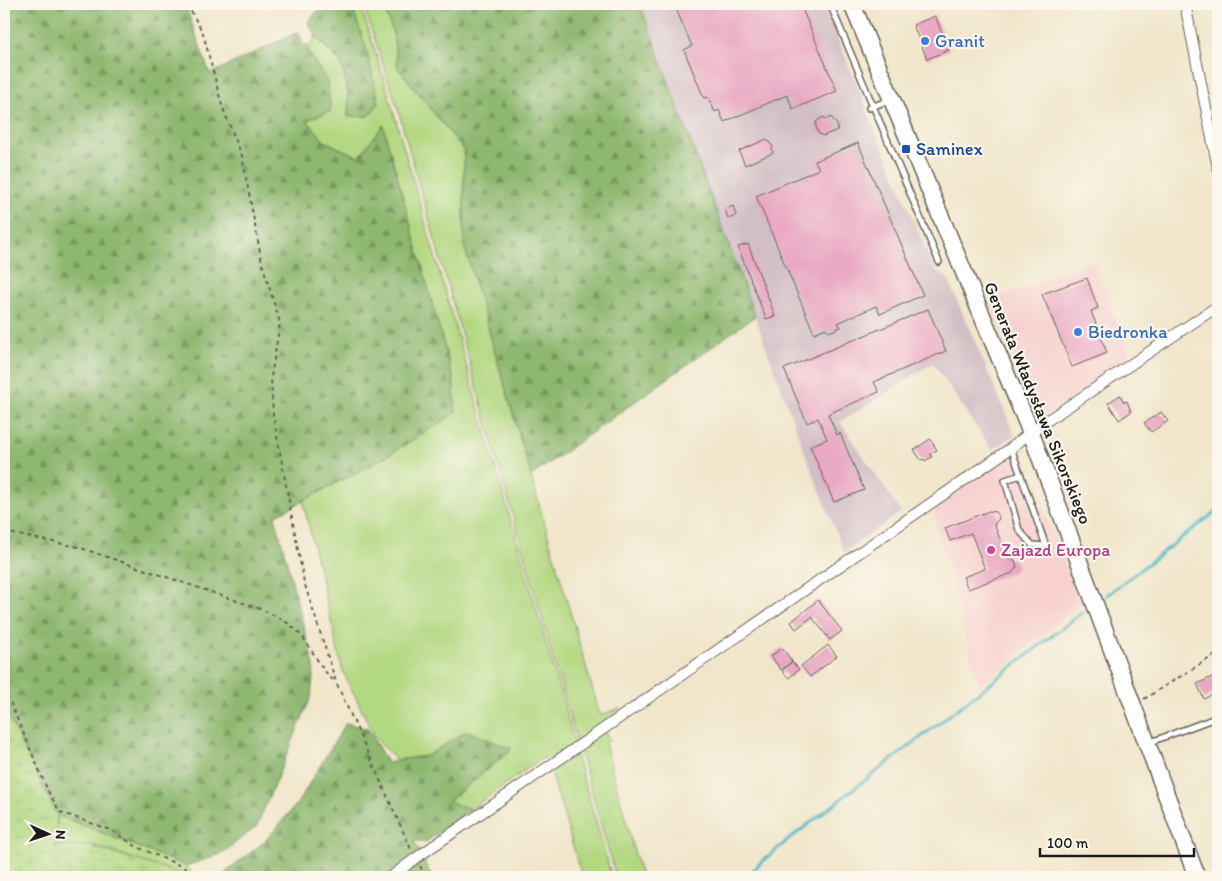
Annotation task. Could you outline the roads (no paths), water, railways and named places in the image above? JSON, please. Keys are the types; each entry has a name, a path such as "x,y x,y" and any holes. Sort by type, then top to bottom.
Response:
{"main road":[{"name":"Generała Władysława Sikorskiego","path":"852,4 1032,432 1197,877"}],"street":[{"path":"1185,4 1218,168"},
{"path":"392,877 416,858 1012,448 1032,432 1218,306"}],"lane":[{"path":"830,4 871,107 939,262"},
{"path":"871,107 892,98"},
{"path":"1012,448 1046,546 1032,545 1019,530 1005,480 1021,475"},
{"path":"1148,744 1218,717"}],"waterway":[{"path":"1107,595 1218,510"},
{"path":"747,877 759,864 793,836 1083,612"}],"place":[{"name":"Granit","path":"925,41"},
{"name":"Saminex","path":"906,149"},
{"name":"Biedronka","path":"1078,332"},
{"name":"Zajazd Europa","path":"991,550"}]}
